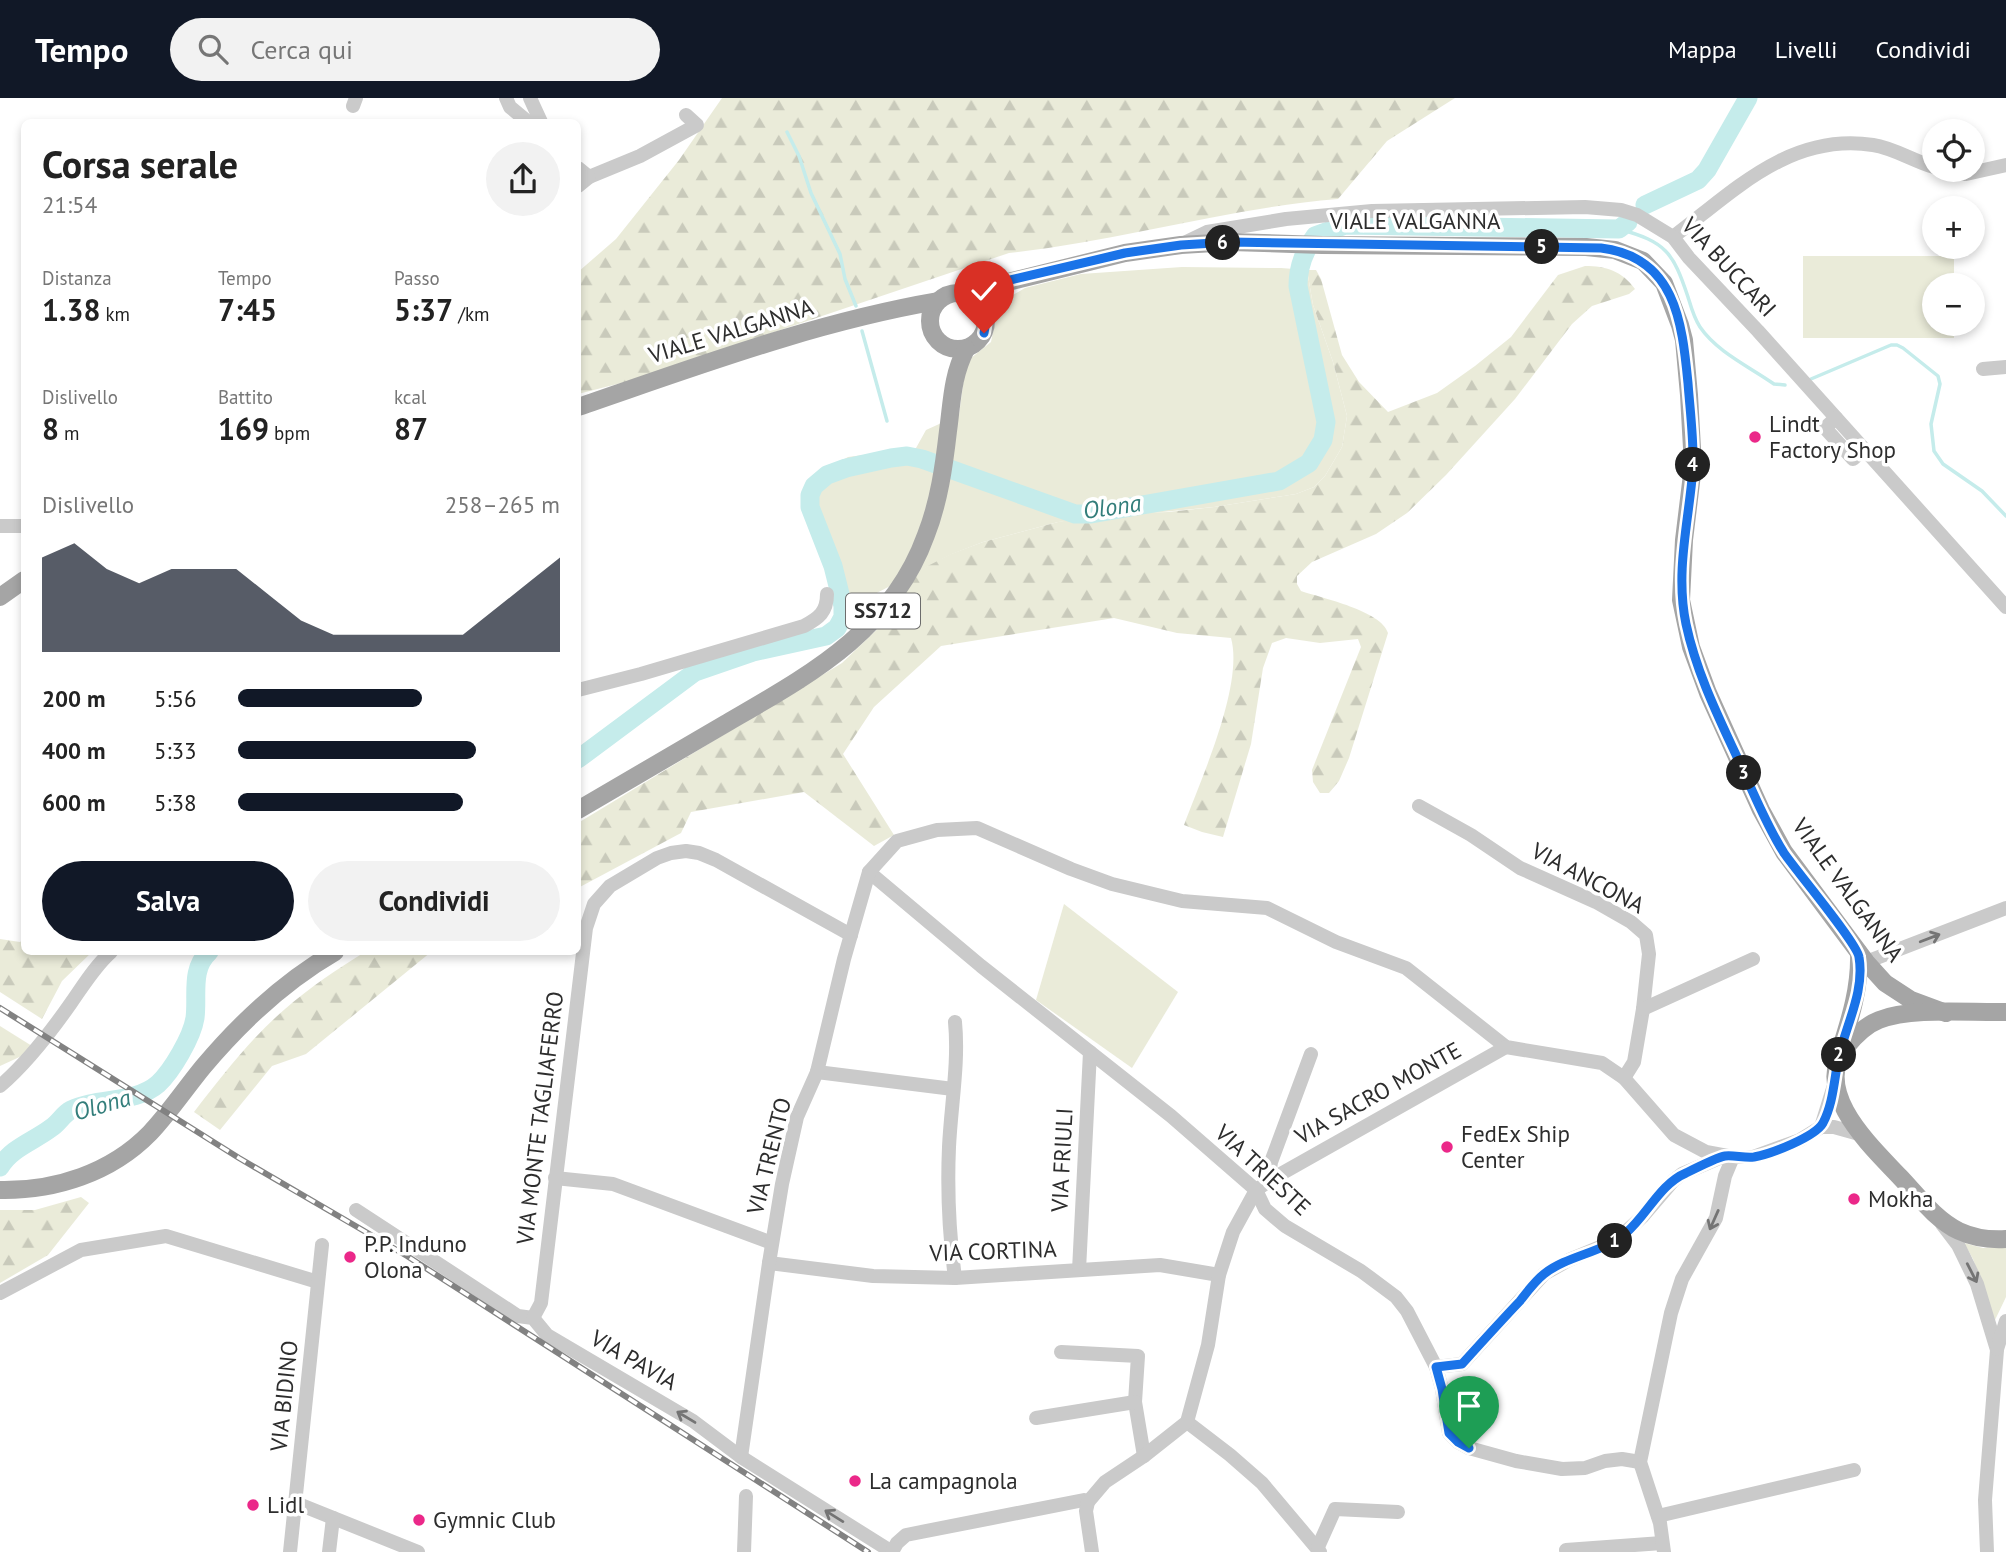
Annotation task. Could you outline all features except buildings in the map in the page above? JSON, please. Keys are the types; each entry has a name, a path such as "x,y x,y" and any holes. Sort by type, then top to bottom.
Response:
{"main road":[{"name":"VIALE VALGANNA","path":"964,293 1125,253 1181,245 1264,243 1601,248 1623,252 1643,261 1664,283 1684,340 1693,466 1684,540 1681,600 1691,647 1708,694 1761,810 1784,852 1863,958 1885,983 1912,1000 1946,1013"},
{"path":"984,309 993,291 1002,282"},
{"path":"953,293 964,293 976,299 984,309 986,321 984,333 976,343 966,349 955,350 945,347 935,339 929,321 931,310 938,301 953,293"},
{"name":"VIALE VALGANNA","path":"581,406 718,360 841,323 901,307 938,301"},
{"path":"901,307 929,321"},
{"name":"SS712","path":"945,347 953,380"},
{"name":"SS712","path":"581,808 775,695 830,659 869,627 890,602 916,562 933,516 942,479 953,380 966,349"},
{"path":"0,597 21,582"},
{"path":"2,1191 34,1189 81,1178 128,1152 158,1124 235,1033 274,995 331,955"},
{"path":"1863,958 1855,1003 1837,1068 1844,1109 1859,1134 1936,1215 1959,1231 1985,1239 2006,1239"},
{"path":"1837,1068 1851,1041 1876,1021 1892,1016 2006,1012"}],"street":[{"path":"506,98 510,107 524,119"},
{"path":"530,98 540,119"},
{"path":"581,177 640,156 697,125 686,115"},
{"path":"1673,237 1736,186 1787,157 1844,144 1872,145 1922,163"},
{"path":"1985,170 2006,165"},
{"name":"VIA BUCCARI","path":"1181,245 1207,232 1371,211 1585,207 1621,209 1637,215 1673,237 1689,258 2006,607"},
{"name":"VIA BUCCARI","path":"1264,243 1304,219"},
{"path":"1983,369 2006,367"},
{"path":"0,526 21,526"},
{"path":"581,689 804,626 825,611 827,594"},
{"name":"VIA ANCONA","path":"1419,806 1471,835 1520,868 1596,902 1631,922 1646,935 1649,954 1643,1009 1634,1062 1624,1078"},
{"path":"869,872 897,841 937,830 977,828 1112,884 1182,901 1267,908 1336,942 1406,968 1506,1047 1602,1063 1624,1078 1674,1135 1706,1152 1729,1157 1753,1157 1800,1140 1821,1127 1834,1127 1859,1134"},
{"name":"VIA MONTE TAGLIAFERRO","path":"533,1318 541,1303 586,928 594,904 610,886 665,855 678,852 699,853 851,935"},
{"name":"VIA TRENTO","path":"741,1457 782,1185 797,1117 817,1072 869,872"},
{"name":"VIA TRIESTE","path":"869,872 981,966 1171,1116 1256,1190 1265,1209 1285,1226 1361,1271 1396,1297 1407,1311 1436,1367 1449,1433 1458,1442 1469,1448 1516,1461 1562,1469 1585,1468 1622,1459 1640,1462"},
{"path":"1863,958 2006,908"},
{"path":"0,1086 17,1072 108,955"},
{"path":"1643,1009 1753,959"},
{"path":"950,1278 947,1216 957,1043 955,1022"},
{"name":"VIA SACRO MONTE","path":"1186,1422 1208,1345 1219,1275 1233,1232 1256,1190 1506,1047"},
{"name":"VIA FRIULI","path":"1079,1270 1090,1052"},
{"name":"VIA SACRO MONTE","path":"1272,1179 1271,1162 1311,1054"},
{"path":"1821,1127 1832,1097 1837,1068"},
{"path":"817,1072 953,1090"},
{"path":"1566,1550 1663,1548 1658,1516 1640,1462 1664,1342 1682,1279 1716,1218 1729,1157"},
{"path":"1436,1367 1462,1364 1544,1274 1569,1260 1617,1240 1682,1174 1729,1157"},
{"path":"555,1178 613,1184 772,1243"},
{"name":"VIA PAVIA","path":"356,1210 518,1316 533,1318 547,1335 693,1421 741,1457 892,1552"},
{"path":"1936,1215 1958,1245 1977,1284 1997,1350"},
{"path":"0,1293 81,1250 166,1236 318,1282"},
{"name":"VIA BIDINO","path":"290,1552 322,1245"},
{"name":"VIA CORTINA","path":"769,1263 873,1276 950,1278 1160,1265 1219,1275"},
{"path":"1987,1552 1985,1500 1997,1350 2006,1321"},
{"path":"1062,1352 1138,1356 1135,1402 1144,1456"},
{"path":"1036,1418 1135,1402"},
{"path":"1092,1552 1086,1511 1088,1502 1105,1482 1144,1456 1186,1422 1262,1483 1319,1550 1335,1509 1398,1512"},
{"path":"1658,1516 1854,1470"},
{"path":"744,1552 746,1496"},
{"path":"892,1552 905,1535 1084,1500 1088,1502"},
{"path":"296,1503 418,1552"},
{"path":"329,1552 333,1518"}],"green space":[{"path":"722,98 1455,98 1387,141 1338,199 1297,203 1092,241 1009,253 629,381 581,393 581,269 616,239 679,160"},
{"path":"1803,256 1922,256 1922,259 1954,259 1954,273 1922,273 1922,336 1954,338 1803,338"},
{"path":"1585,266 1600,267 1625,278 1635,289 1629,294 1592,306 1572,324 1515,399 1446,475 1407,513 1376,534 1312,562 1297,576 1301,591 1363,612 1375,618 1388,633 1349,758 1339,781 1329,793 1320,793 1313,782 1312,770 1361,647 1358,639 1320,643 1286,638 1272,643 1263,668 1251,744 1223,837 1184,825 1210,758 1226,706 1232,681 1231,638 1177,633 1114,618 941,646 874,707 843,754 894,835 874,846 804,792 691,812 681,833 581,886 581,821 842,663 892,615 920,570 983,542 1058,522 1108,514 1214,507 1296,494 1314,487 1325,476 1342,447 1347,416 1333,362 1313,305 1307,270 1316,270 1321,279 1342,355 1359,382 1388,412 1437,393 1511,337 1558,275"},
{"path":"1182,267 1307,270 1313,305 1333,362 1347,416 1342,447 1325,476 1314,487 1296,494 1214,507 1058,522 983,542 952,554 869,597 832,601 827,573 809,519 809,479 848,457 916,448 926,430 959,415 966,362 991,342 999,303 1025,288 1081,274"},
{"path":"1064,904 1178,992 1132,1068 1036,1000"},
{"path":"0,939 21,941 21,955 89,955 62,981 42,1019 0,992"},
{"path":"360,955 427,955 306,1054 272,1066 220,1130 194,1112 237,1058 272,1021 334,972"},
{"path":"0,1026 32,1046 26,1054 0,1066"},
{"path":"81,1197 89,1203 48,1255 0,1283 0,1210 35,1210"},
{"path":"1964,1243 1983,1248 2006,1246 2006,1297 1995,1320 1973,1259"}],"waterway":[{"name":"Olona","path":"1645,205 1698,180 1707,170 1748,98"},
{"path":"787,132 799,156 811,193 840,254 845,279 856,306"},
{"name":"Olona","path":"581,757 695,672 753,652 826,636 837,628 843,617 843,606 833,566 810,507 810,495 814,486 827,475 846,468 907,456 1075,514 1091,514 1279,481 1309,463 1323,440 1326,422 1298,286 1302,260 1315,236 1345,225 1619,229 1628,222"},
{"path":"1619,229 1648,239 1666,251 1678,269 1698,324 1715,344 1774,384 1785,385"},
{"path":"862,331 887,421"},
{"path":"1811,379 1891,345 1903,348 1938,376 1940,384 1931,424 1934,451 1943,464 1982,491 2006,516"},
{"name":"Olona","path":"0,1167 10,1155 54,1126 71,1110 138,1095 158,1084 175,1062 190,1034 195,1018 197,975 206,955"}],"railway":[{"path":"0,1008 239,1158 407,1256 868,1552"}],"place":[{"name":"Lindt Factory Shop","path":"1755,437"},
{"name":"FedEx Ship Center","path":"1447,1147"},
{"name":"Mokha","path":"1854,1199"},
{"name":"P.P. Induno Olona","path":"350,1257"},
{"name":"La campagnola","path":"855,1481"},
{"name":"Lidl","path":"253,1505"},
{"name":"Gymnic Club","path":"419,1520"}],"route":[{"path":"984,333 984,309 993,291 1002,282 1125,253 1181,245 1231,242 1601,248 1630,254 1643,261 1664,283 1671,297 1684,340 1689,395 1693,466 1681,565 1681,600 1691,647 1708,694 1761,810 1784,852 1859,953 1860,979 1838,1059 1832,1097 1821,1127 1800,1140 1775,1150 1753,1157 1724,1156 1682,1174 1665,1188 1643,1216 1617,1240 1569,1260 1544,1274 1462,1364 1436,1367 1449,1433 1469,1448"}]}
